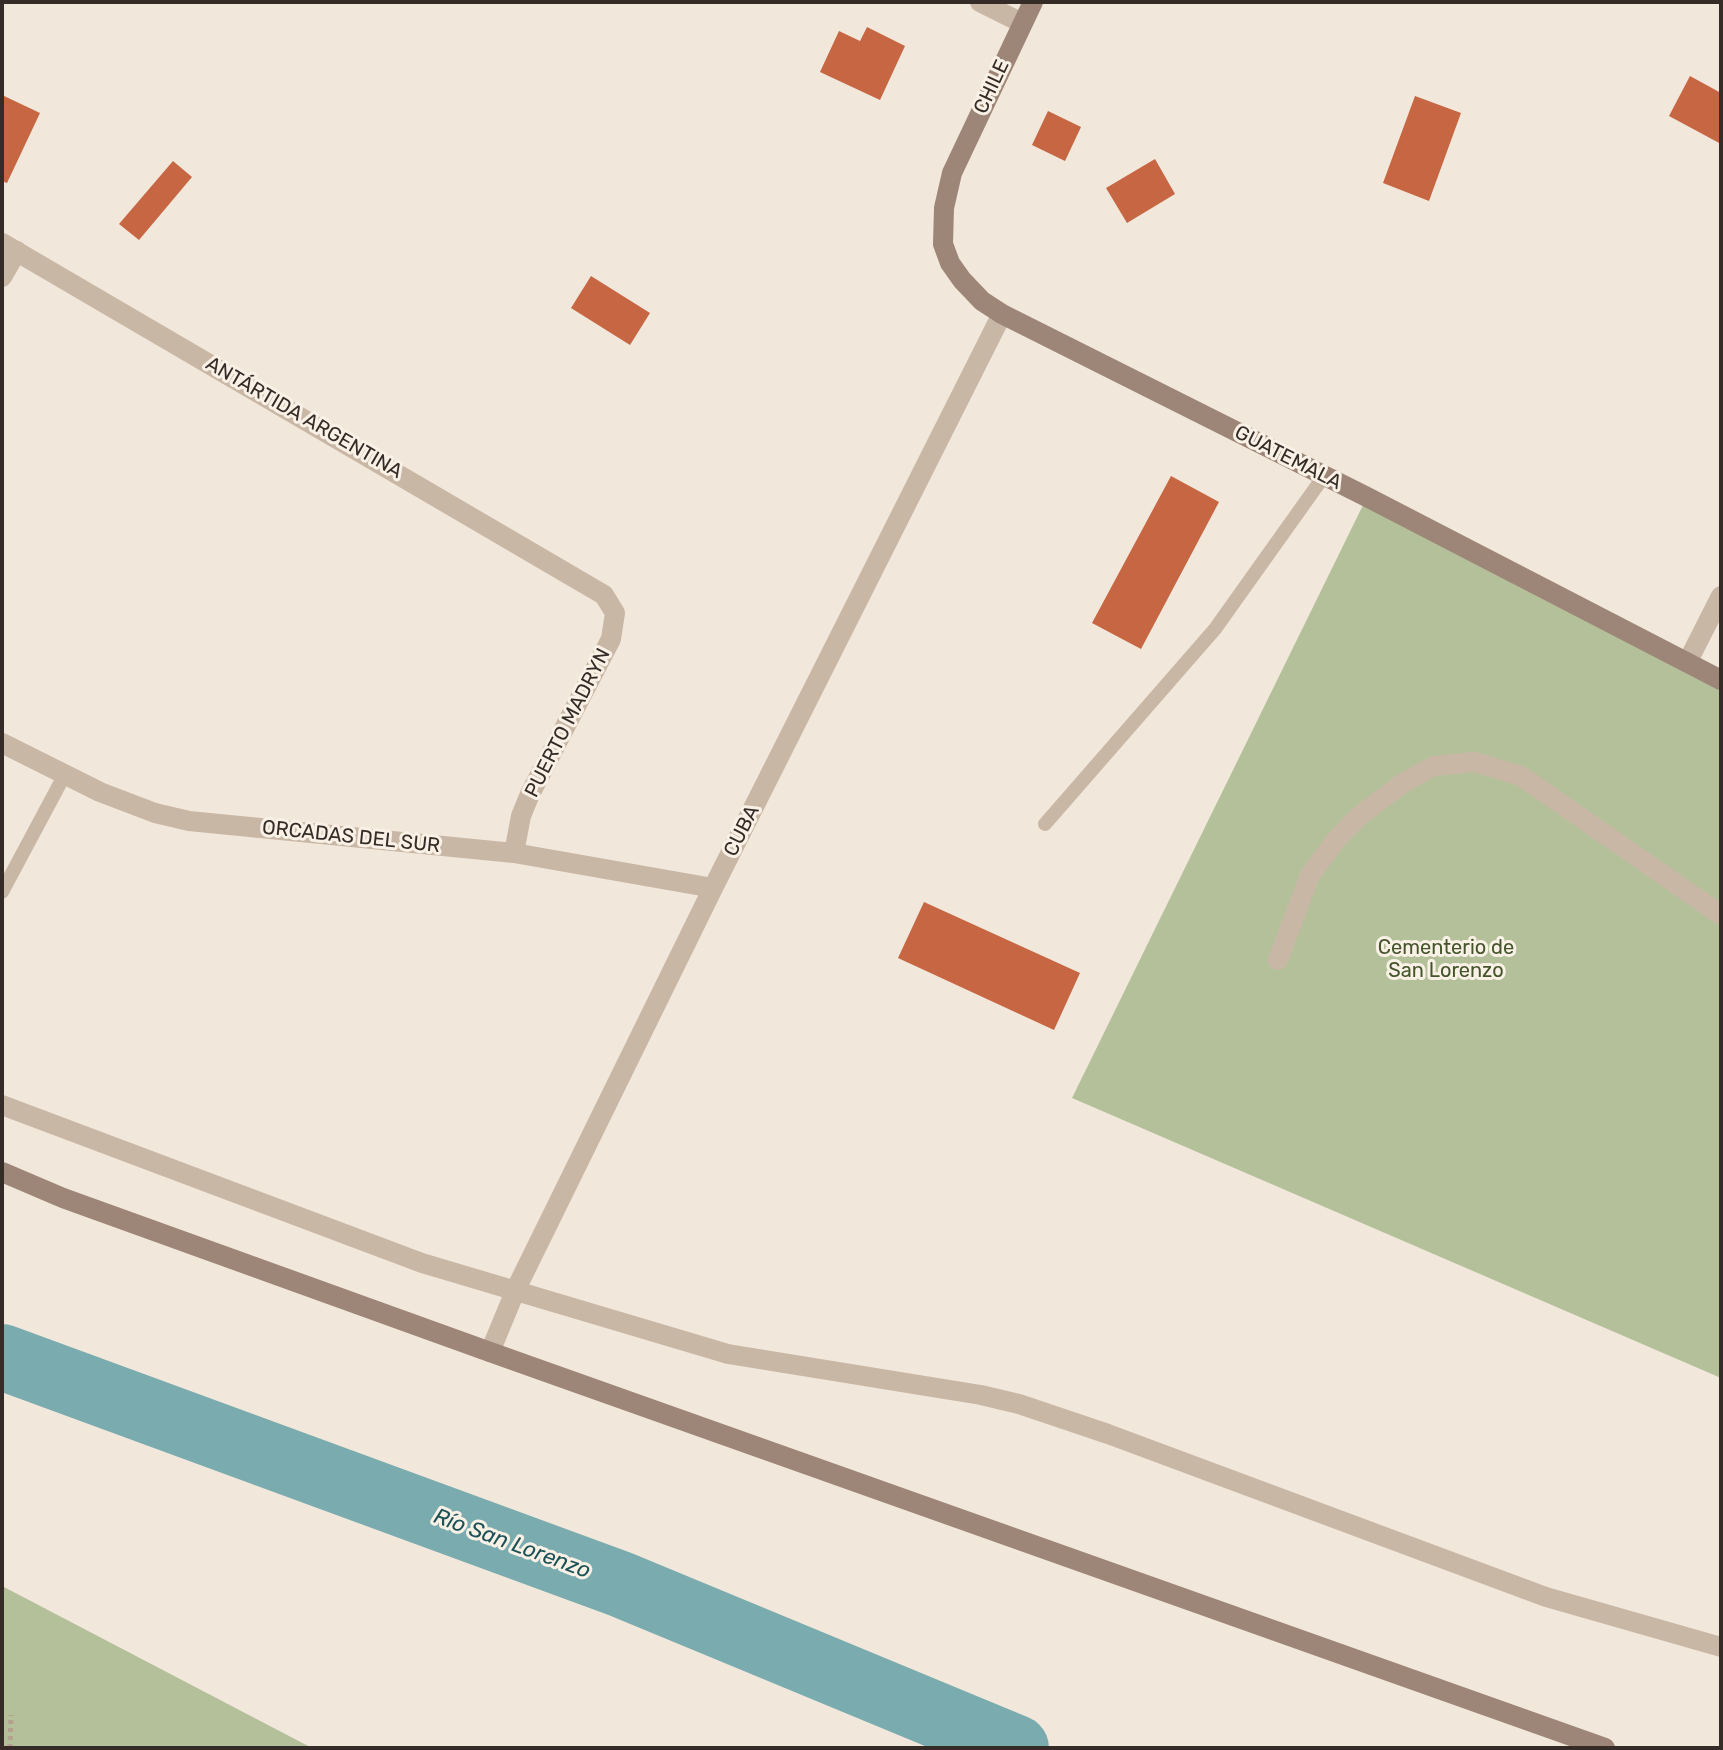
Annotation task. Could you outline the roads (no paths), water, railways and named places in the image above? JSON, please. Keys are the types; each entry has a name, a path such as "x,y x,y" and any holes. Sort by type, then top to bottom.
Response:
{"street":[{"path":"980,2 1022,23"},
{"name":"CHILE","path":"952,173 1033,2"},
{"name":"GUATEMALA","path":"952,173 944,208 943,244 950,263 982,301 1002,314 1721,680"},
{"path":"2,277 9,247"},
{"name":"ANTÁRTIDA ARGENTINA","path":"9,247 604,595"},
{"name":"CUBA","path":"490,1352 516,1289 713,888 1002,314"},
{"name":"PUERTO MADRYN","path":"514,853 521,816 530,794 611,639 615,613 604,595"},
{"path":"1687,663 1721,596"},
{"name":"ORCADAS DEL SUR","path":"2,743 64,776 155,813 189,821 514,853 713,888"},
{"path":"1278,960 1310,875 1336,840 1358,817 1403,783 1434,766 1475,762 1521,776 1721,915"},
{"path":"2,1105 422,1263 728,1354 1019,1404 1108,1434 1546,1597 1721,1647"},
{"path":"2,1172 63,1198 490,1352 1605,1748"}],"lane":[{"path":"1045,824 1215,629 1324,476"},
{"path":"2,892 64,776"}],"waterway":[{"name":"Río San Lorenzo","path":"2,1357 620,1584 1016,1748"}],"park label":[{"name":"Cementerio de San Lorenzo","path":"1446,960"}]}
